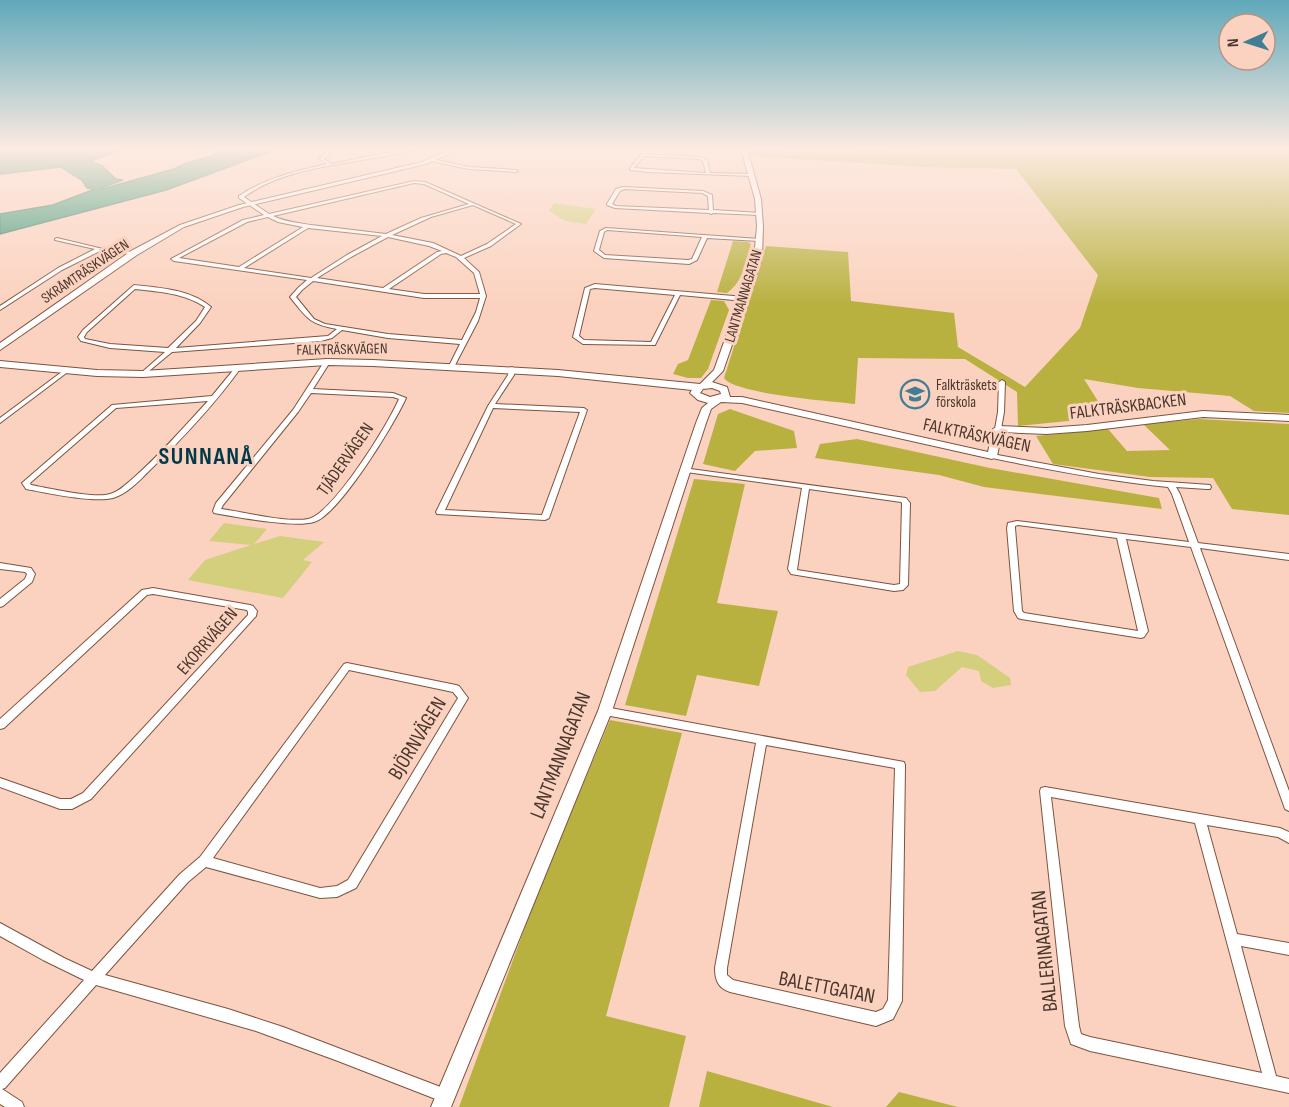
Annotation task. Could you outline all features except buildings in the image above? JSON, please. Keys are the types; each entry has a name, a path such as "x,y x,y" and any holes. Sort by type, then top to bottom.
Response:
{"street":[{"path":"246,201 282,221 419,240 447,251 473,268 483,296 480,309 452,366"},
{"name":"SKRÅMTRÄSKVÄGEN","path":"0,347 134,253 182,226 260,201"},
{"path":"332,201 235,225 174,259 436,297 483,296"},
{"path":"460,258 489,245 519,224 465,201"},
{"path":"611,201 609,204 615,207 760,214"},
{"path":"710,201 711,213"},
{"name":"LANTMANNAGATAN","path":"698,391 718,371 758,258 760,214 757,201"},
{"path":"463,342 388,336 340,329 312,320 293,297 298,289 312,279 417,221 473,204"},
{"path":"238,269 309,225"},
{"path":"705,236 694,260 689,261 604,256 597,251 602,231 606,229 705,236 759,240"},
{"path":"57,240 134,253"},
{"path":"0,308 60,269 102,249"},
{"path":"384,290 432,258 447,251"},
{"path":"143,374 169,350 208,307 202,302 172,292 134,286 104,312 81,337 83,340 110,346 169,350 321,339 330,337 340,329"},
{"path":"678,293 653,344 577,340 588,288 591,287 678,293 745,299"},
{"name":"FALKTRÄSKVÄGEN","path":"0,364 143,374 327,362 452,366 599,376 698,391"},
{"name":"TJÄDERVÄGEN","path":"311,391 393,395 403,398 360,469 331,507 315,520 301,522 218,511 219,506 311,391 327,362"},
{"path":"215,398 114,406 26,483 29,487 115,496 169,447 215,398 237,369"},
{"path":"491,406 584,410 545,518 440,512 491,406 511,375 512,369"},
{"path":"0,421 67,370"},
{"path":"718,371 722,395"},
{"path":"992,456 998,429 1002,382"},
{"path":"698,391 713,385 722,395"},
{"path":"698,391 722,395"},
{"path":"698,391 705,413"},
{"name":"LANTMANNAGATAN","path":"444,1101 605,711 705,413 711,403 722,395"},
{"name":"FALKTRÄSKVÄGEN","path":"722,395 992,456 1089,475 1207,487"},
{"name":"FALKTRÄSKBACKEN","path":"998,429 1046,431 1087,428 1203,414 1289,418"},
{"path":"686,470 900,499 906,503 904,585 900,588 794,572 792,568 806,487"},
{"path":"1171,485 1289,806"},
{"path":"1121,536 1143,631 1141,635 1021,616 1018,611 1011,525 1017,523 1194,544 1289,557"},
{"path":"0,566 28,570 31,574 29,580 0,604"},
{"name":"EKORRVÄGEN","path":"0,725 145,592 153,591 250,608 254,611 174,703 87,796 72,804 60,804 0,782"},
{"name":"BJÖRNVÄGEN","path":"0,1083 184,878 204,861 347,666 456,689 461,693 463,698 364,865 352,884 343,891 330,894 320,892 204,861"},
{"name":"BALETTGATAN","path":"605,711 900,765 895,1001 888,1014 876,1019 730,986 721,978 762,740"},
{"name":"BALLERINAGATAN","path":"1200,820 1046,791 1072,1026 1076,1039 1090,1044 1271,1082"},
{"path":"1289,838 1280,833 1200,820 1271,1082 1289,1086"},
{"path":"0,928 36,950 94,978 228,1016 302,1041 444,1101"},
{"path":"1232,939 1289,949"},
{"path":"0,1095 17,1107"}],"shaded area":[{"path":"64,201 126,201 0,234 0,214 53,205"},
{"path":"1040,201 1289,201 1289,413 1254,411 1230,396 1138,388 1084,379 1108,417 1018,426 1017,392 965,359 858,358 855,404 764,392 732,384 724,378 766,246 848,252 851,301 954,313 958,347 1025,387 1080,328 1098,275"},
{"path":"554,203 596,209 586,224 565,221 549,211"},
{"path":"733,241 751,244 745,265 737,283 727,293 717,292"},
{"path":"711,300 724,301 729,310 708,369 701,378 688,378 673,374 678,364 688,360"},
{"path":"730,409 794,431 797,448 755,451 735,471 703,464 718,414"},
{"path":"1199,419 1289,424 1289,515 1232,509 1213,478 1150,477 1053,464 1036,436 1108,429 1127,451 1170,450 1143,424"},
{"path":"857,439 990,468 1159,498 1162,509 984,487 939,475 815,458 820,444"},
{"path":"694,479 745,484 717,603 778,611 759,686 697,675 686,716 625,705"},
{"path":"224,523 267,529 254,544 280,536 324,542 303,560 312,562 283,598 188,580 205,560 251,545 209,541"},
{"path":"958,651 977,655 1010,678 1011,685 993,688 981,681 979,671 962,667 935,691 920,692 906,675 908,667"},
{"path":"610,720 682,733 606,1016 686,1036 669,1107 459,1107 539,889"},
{"path":"707,1071 833,1107 699,1107"},
{"path":"899,1092 958,1107 886,1107"}],"place":[{"name":"Falkträskets förskola","path":"915,394"}],"district":[{"name":"SUNNANÅ","path":"206,456"}]}
